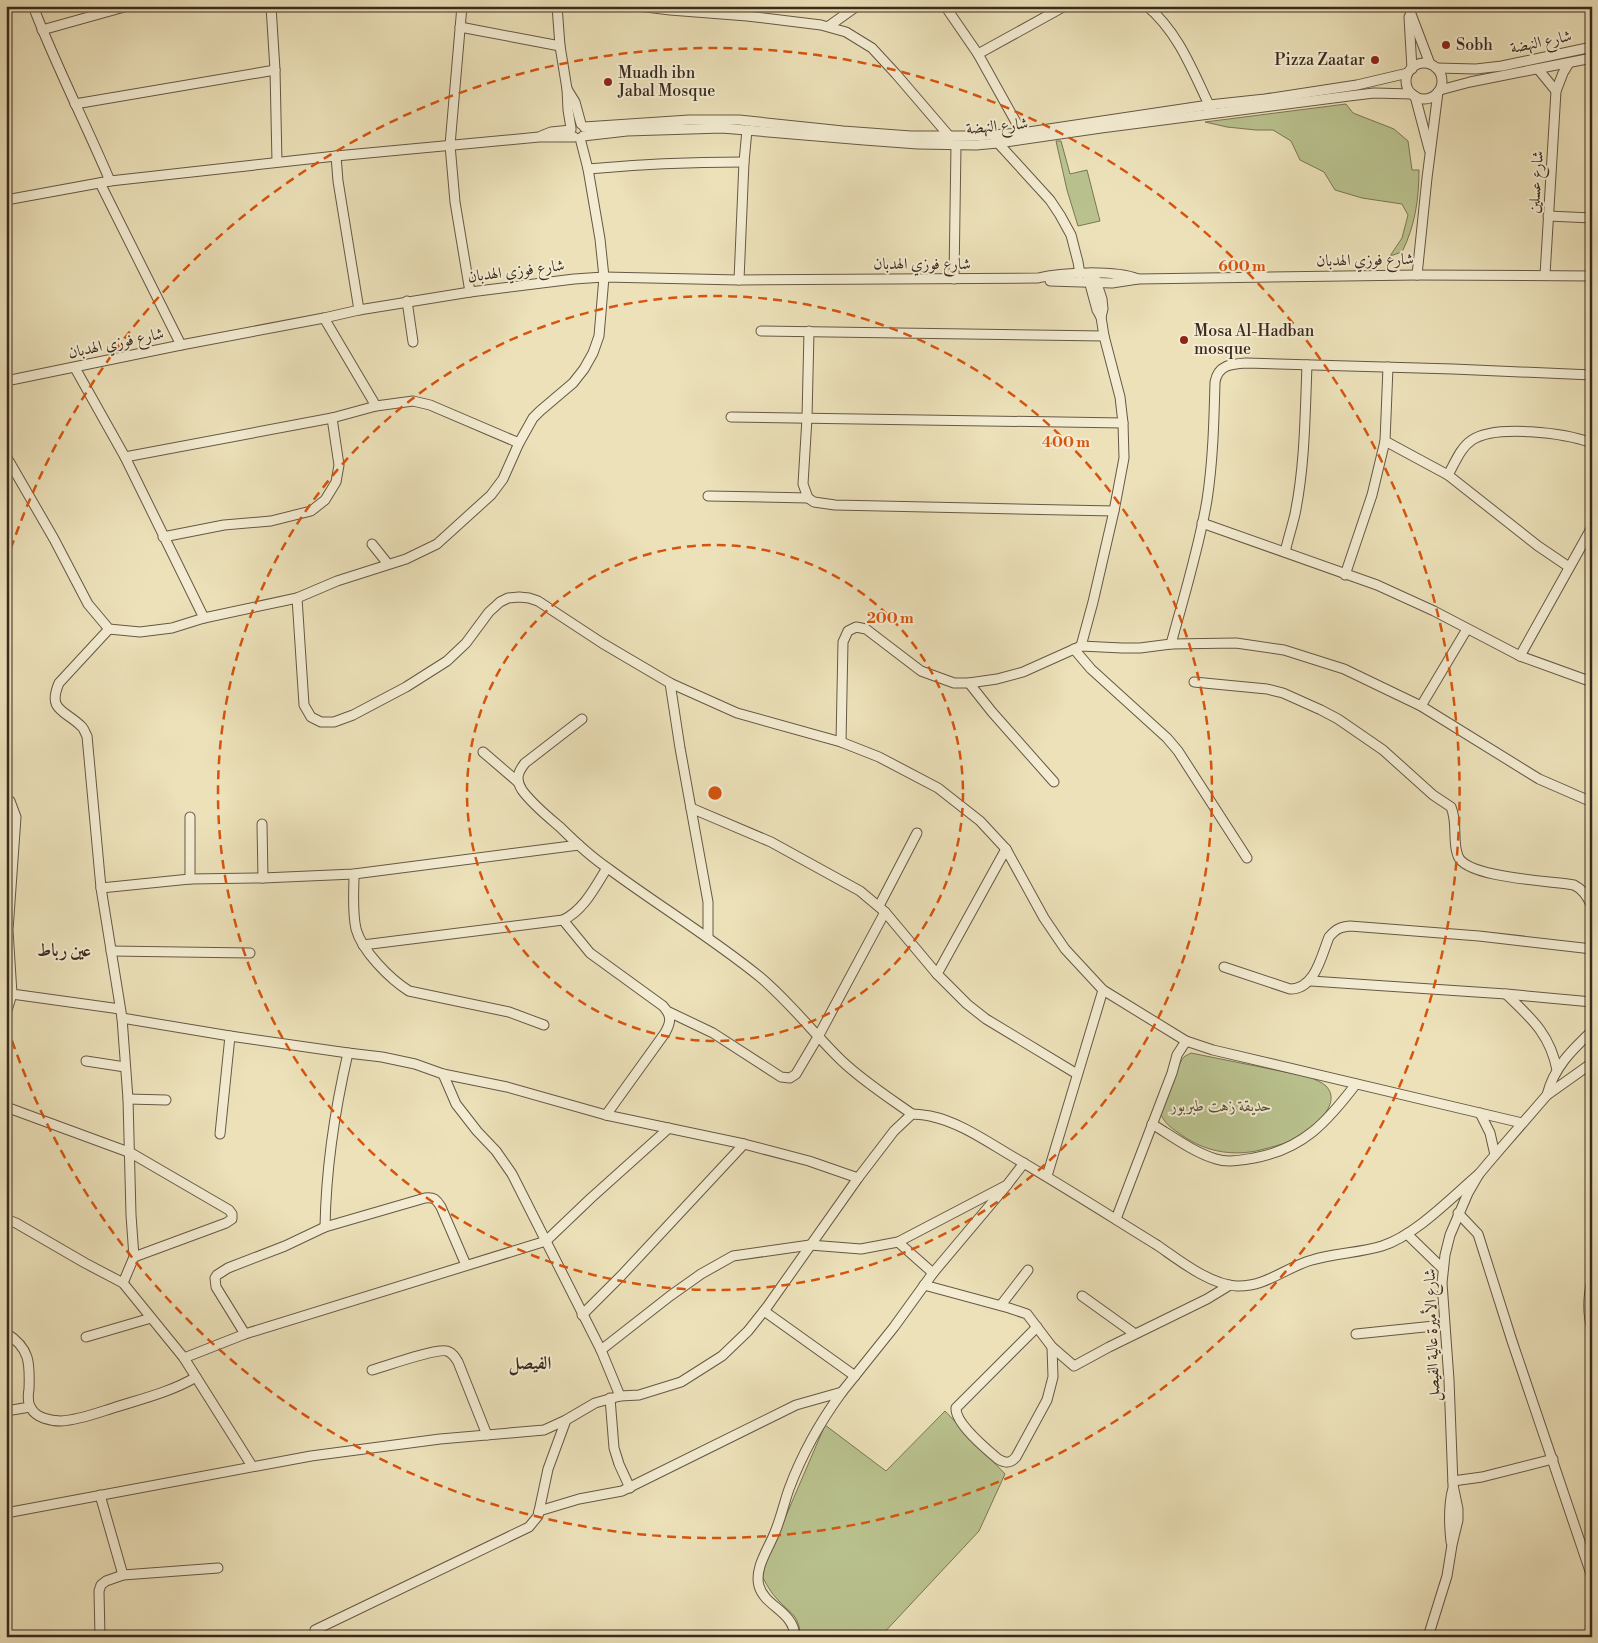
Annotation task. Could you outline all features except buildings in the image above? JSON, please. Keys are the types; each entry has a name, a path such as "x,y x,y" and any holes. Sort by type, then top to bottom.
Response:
{"street":[{"path":"33,6 110,181"},
{"path":"42,30 128,6"},
{"path":"271,6 275,70 277,162"},
{"path":"462,6 450,145 456,202 470,292"},
{"path":"6,456 54,539 88,604 109,629 140,632 172,628 204,618 297,598 337,581 406,559 437,544 491,495 503,479 519,443 533,418 573,383 584,370 599,336 602,321 604,277 600,239 588,169 578,131 567,102 557,6"},
{"path":"638,6 673,8 829,26 846,32 872,48 950,137"},
{"path":"739,6 747,16"},
{"path":"829,26 857,6"},
{"path":"945,6 978,54 1022,133"},
{"path":"978,54 1065,6"},
{"path":"1147,6 1159,16 1173,33 1211,109"},
{"path":"1409,7 1433,66 1441,76 1430,153 1417,274"},
{"path":"1409,7 1410,71 1407,84 1413,95 1430,153"},
{"path":"460,27 560,46"},
{"name":"شارع النهضة","path":"1433,66 1476,69 1502,66 1592,46"},
{"name":"شارع النهضة","path":"1439,91 1470,82 1592,58"},
{"name":"شارع عسلين","path":"1545,275 1556,91 1563,72 1569,63"},
{"path":"1410,71 1420,64 1433,66"},
{"path":"1538,69 1556,91"},
{"path":"75,104 275,70"},
{"name":"شارع النهضة","path":"578,131 714,128 956,145 998,143 1101,128 1265,99 1357,86 1410,71"},
{"path":"1413,95 1424,99 1439,91"},
{"name":"شارع النهضة","path":"578,131 673,121 739,120 844,131 950,137 1022,133 1211,109 1374,93 1413,95"},
{"path":"740,280 744,162 747,130"},
{"path":"6,200 110,181 277,162 539,137 578,131"},
{"path":"998,143 1050,200 1070,235 1078,262 1102,298"},
{"path":"954,278 956,145"},
{"path":"336,156 338,181 359,310"},
{"path":"588,169 636,165 744,162"},
{"path":"100,183 181,344"},
{"path":"1548,216 1592,218"},
{"name":"شارع فوزي الهدبان","path":"1089,277 1112,283 1138,279 1417,274 1592,276"},
{"name":"شارع فوزي الهدبان","path":"6,381 181,344 407,301 604,277 740,280 1038,278 1048,281 1127,275 1138,279"},
{"path":"1077,648 1093,602 1124,458 1120,397 1101,317 1097,310 1089,277"},
{"path":"1101,317 1103,292 1112,283"},
{"path":"407,301 413,342"},
{"path":"324,318 376,406"},
{"path":"761,331 1104,336"},
{"path":"808,498 803,484 809,332"},
{"path":"1171,644 1207,498 1212,454 1215,382 1220,370 1231,364 1246,363 1592,375"},
{"path":"1285,552 1295,514 1300,479 1305,433 1307,365"},
{"path":"74,368 125,456 204,618"},
{"path":"1345,575 1372,495 1385,441 1388,368"},
{"path":"125,456 332,418 376,406 413,400 430,405 519,443"},
{"path":"731,417 1123,423"},
{"path":"163,537 224,526 271,521 311,511 325,500 336,482 339,465 332,418"},
{"path":"1448,475 1463,448 1472,440 1487,434 1500,432 1550,434 1582,439 1592,443"},
{"path":"1385,441 1448,475 1538,546 1569,567"},
{"path":"708,496 808,498 814,502 835,505 1114,511"},
{"path":"1202,523 1377,585 1434,611 1520,656 1592,682"},
{"path":"1520,656 1592,527"},
{"path":"372,544 388,564"},
{"path":"297,598 304,705 311,717 321,722 334,722 353,715 406,687 447,661 466,643 489,612 500,602 508,598 519,597 538,601 602,643 670,683 737,714 840,742 879,757 938,788 980,821 1006,849 1044,918 1065,949 1103,990 1186,1041 1213,1050 1522,1124"},
{"path":"840,742 843,642 845,635 850,629 856,627 866,629 921,671 954,683 997,679 1023,672 1077,648 1140,648 1171,644 1236,643 1284,650 1344,670 1421,706 1539,779 1592,802"},
{"path":"109,629 59,683 54,693 54,700 57,707 82,726 87,736 101,888 121,1013 131,1153 131,1215 134,1257 123,1283"},
{"path":"1421,706 1467,629"},
{"path":"1077,648 1091,669 1178,751 1246,858"},
{"path":"1194,682 1267,689 1297,699 1338,719 1383,750 1433,795 1451,807 1455,821 1457,854 1465,865 1477,870 1522,879 1574,885 1584,892 1592,906"},
{"path":"670,683 708,902 708,938"},
{"path":"969,683 1054,782"},
{"path":"518,782 518,772 526,763 582,719"},
{"path":"483,752 518,782 522,790 541,810 607,868 708,938 761,978 819,1035 843,1062 874,1088 912,1114 931,1116 944,1120 1047,1176 1201,1274 1230,1285 1239,1286 1262,1283 1310,1260 1382,1246 1407,1234 1479,1174"},
{"path":"6,799 10,801 16,817 10,865 7,930 9,994 6,1014"},
{"path":"691,808 771,842 849,884 882,909 937,974 967,1004 986,1019 1077,1074"},
{"path":"190,817 190,879"},
{"path":"262,824 264,878"},
{"path":"563,920 590,953 669,1012 713,1033 781,1077 790,1078 796,1074 819,1035 918,833"},
{"path":"101,888 190,879 354,874 579,845"},
{"path":"937,974 1006,849"},
{"path":"363,945 563,920 572,916 579,909 607,868"},
{"path":"354,874 356,929 363,945 396,984 409,991 509,1012 544,1025"},
{"path":"1224,967 1290,989 1297,989 1311,981 1330,937 1344,926 1453,934 1592,949"},
{"path":"111,951 250,953"},
{"path":"1311,981 1506,994 1592,1002"},
{"path":"1047,1176 1103,990"},
{"path":"9,994 121,1013 230,1036 382,1057 415,1064 443,1074 507,1087 606,1115 744,1144 809,1161 858,1178"},
{"path":"1506,994 1544,1033 1550,1044 1557,1070"},
{"path":"606,1115 665,1033 670,1023 669,1012"},
{"name":"شارع الأميرة عالية الفيصل","path":"1547,1095 1557,1070 1570,1052 1592,1031"},
{"path":"220,1134 230,1036"},
{"path":"1116,1219 1177,1055 1186,1041"},
{"path":"325,1227 326,1189 340,1086 348,1053"},
{"path":"86,1061 125,1067"},
{"name":"شارع الأميرة عالية الفيصل","path":"1428,1637 1447,1576 1458,1520 1453,1483 1449,1380 1444,1325 1443,1269 1450,1235 1458,1214 1479,1174 1547,1095 1592,1064"},
{"path":"443,1074 456,1104 477,1131 496,1151 512,1174 601,1350 620,1396"},
{"path":"1152,1124 1200,1153 1217,1160 1230,1161 1266,1156 1298,1143 1314,1132 1337,1109 1356,1084"},
{"path":"128,1099 166,1100"},
{"path":"6,1107 131,1153 229,1210 232,1214 232,1219 226,1223 134,1257"},
{"path":"1480,1113 1490,1134 1495,1155"},
{"path":"6,1513 252,1466 383,1446 544,1430 595,1403 620,1396 639,1395 681,1382 722,1356 748,1331 858,1178 894,1131 912,1114"},
{"path":"184,1358 245,1334 546,1241 669,1128"},
{"path":"582,1315 744,1144"},
{"path":"795,1637 793,1624 763,1594 758,1580 759,1569 776,1530 789,1489 802,1458 824,1416 842,1392 894,1327 933,1273 1024,1163"},
{"path":"601,1350 670,1296 701,1274 733,1256 810,1245 861,1249 898,1242 1007,1185"},
{"path":"245,1334 216,1287 215,1278 217,1275 228,1268 285,1246 325,1227 432,1197 441,1207 466,1265"},
{"path":"1458,1214 1478,1234 1592,1577"},
{"path":"6,1219 123,1283 184,1358 252,1466"},
{"path":"1407,1234 1443,1269"},
{"path":"898,1242 933,1273"},
{"path":"1001,1306 1028,1270"},
{"path":"1592,1280 1588,1310 1592,1329"},
{"path":"924,1285 1027,1314 1052,1347 1074,1366 1230,1285"},
{"path":"1082,1296 1135,1334"},
{"path":"764,1311 855,1376"},
{"path":"86,1337 151,1318"},
{"path":"1356,1334 1444,1325"},
{"path":"1037,1327 956,1408 958,1417 998,1459 1009,1462 1016,1457 1047,1400 1053,1377 1052,1347"},
{"path":"6,1333 18,1341 27,1354 30,1372 28,1397 30,1408 49,1420 75,1419 166,1392 196,1377"},
{"path":"372,1370 437,1351 449,1352 458,1362 487,1435"},
{"path":"539,1511 579,1499 630,1488 796,1405 842,1392"},
{"path":"610,1398 614,1448 630,1488"},
{"path":"6,1411 30,1408"},
{"path":"315,1630 521,1531 534,1522 539,1511 548,1469 566,1420"},
{"path":"1453,1483 1553,1459"},
{"path":"100,1494 123,1576"},
{"path":"100,1637 98,1598 101,1585 113,1577 218,1568"}],"green space":[{"path":"1346,104 1353,113 1394,129 1408,141 1412,170 1419,170 1417,202 1410,232 1402,252 1390,256 1402,238 1408,215 1402,204 1362,198 1335,190 1324,172 1300,160 1291,141 1273,130 1227,127 1205,122"},
{"path":"1056,141 1061,141 1070,174 1087,170 1100,221 1078,226 1067,190"},
{"name":"حديقة زهت طبربور","path":"1191,1053 1310,1077 1326,1086 1331,1094 1330,1103 1319,1120 1301,1134 1285,1143 1259,1150 1237,1153 1209,1149 1191,1141 1172,1128 1166,1123 1160,1112 1182,1060"},
{"path":"945,1411 1005,1474 979,1531 880,1637 800,1637 797,1620 774,1595 761,1574 825,1425 886,1471"}],"place":[{"name":"Sobh","path":"1446,45"},
{"name":"Pizza Zaatar","path":"1375,60"},
{"name":"Muadh ibn Jabal Mosque","path":"608,82"},
{"name":"Mosa Al-Hadban mosque","path":"1184,340"}],"district":[{"name":"عين رباط","path":"64,950"},
{"name":"الفيصل","path":"530,1363"}]}
